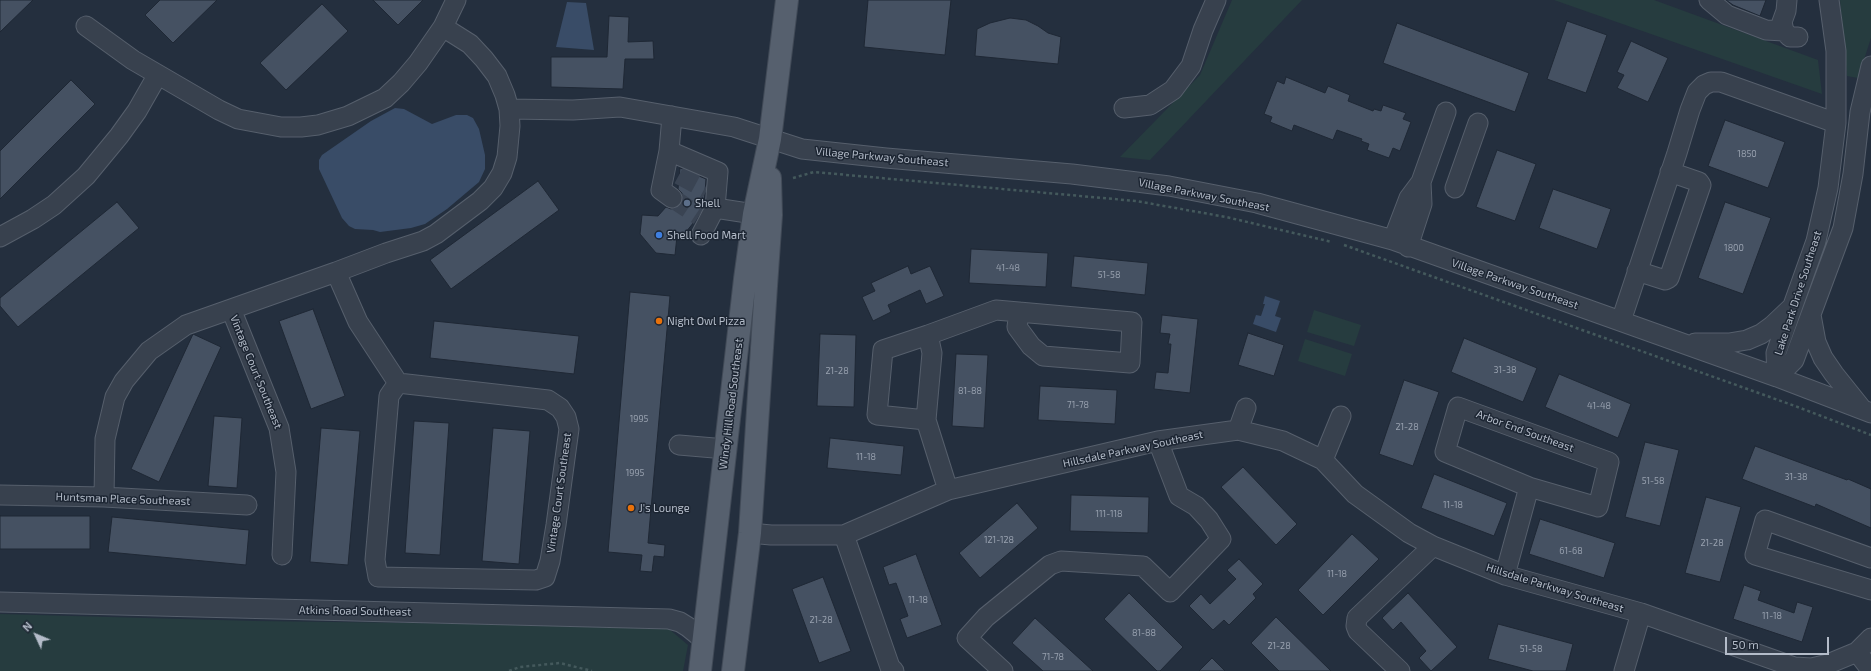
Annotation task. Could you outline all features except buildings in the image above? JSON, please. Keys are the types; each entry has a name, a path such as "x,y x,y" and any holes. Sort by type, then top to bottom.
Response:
{"main road":[{"name":"Windy Hill Road Southeast","path":"700,671 754,214 770,139 787,0"},
{"name":"Windy Hill Road Southeast","path":"733,671 750,533 770,223 770,139"},
{"path":"704,640 712,654 715,671"}],"street":[{"path":"86,26 157,76 238,119 281,127 301,127 318,125 348,116 385,98 401,83 418,63 443,27 456,0"},
{"path":"1124,108 1150,105 1173,90 1191,66 1203,30 1216,0"},
{"path":"1708,0 1727,15 1766,30 1791,34 1782,22 1786,11 1787,0"},
{"name":"Lake Park Drive Southeast","path":"1777,377 1776,353 1816,241 1828,188 1836,123 1836,51 1829,0"},
{"name":"Vintage Court Southeast","path":"104,497 105,439 115,398 124,381 149,351 186,325 423,241 436,234 480,201 493,188 502,173 508,150 510,126 509,109 497,76 484,59 470,44 443,27"},
{"name":"Lake Park Drive Southeast","path":"1777,377 1794,360 1836,250 1848,207 1860,112 1871,66"},
{"path":"0,237 16,229 48,208 86,176 119,136 137,111 157,76"},
{"path":"1621,321 1697,92 1711,82 1721,82 1836,123"},
{"name":"Village Parkway Southeast","path":"509,109 573,110 620,107 734,127 802,149 886,158 1072,174 1169,186 1257,203 1400,244 1621,321 1777,377 1868,412"},
{"path":"1400,244 1422,204 1422,182 1446,112"},
{"path":"672,116 671,165 660,190 672,198"},
{"path":"1455,188 1478,123"},
{"path":"671,165 718,172 708,211 754,214"},
{"path":"1637,271 1666,280 1668,278 1701,185 1699,182 1670,172"},
{"path":"336,272 358,322 398,383"},
{"path":"1681,343 1729,343 1747,340 1761,334 1794,306"},
{"name":"Vintage Court Southeast","path":"231,309 279,428 286,472 282,555"},
{"path":"926,420 877,415 884,350 996,310 1019,312 1132,322 1130,363 1043,356 1031,346 1018,326 1019,312"},
{"path":"1811,315 1816,342 1823,358 1838,380 1868,412"},
{"path":"928,335 932,353 926,420 948,490"},
{"name":"Vintage Court Southeast","path":"398,383 548,400 560,408 566,417 569,429 556,525 550,561 545,577 536,580 378,577 375,560 389,396 398,383"},
{"name":"Arbor End Southeast","path":"1458,407 1609,462 1598,506 1529,487 1445,452 1458,407"},
{"path":"1238,430 1246,408"},
{"path":"1323,460 1341,416"},
{"name":"Hillsdale Parkway Southeast","path":"750,533 771,535 844,535 948,490 1158,441 1238,430 1282,441 1323,460 1355,494 1371,507 1409,533 1433,546 1506,576 1641,614 1761,664 1812,668 1828,664 1857,652 1871,638"},
{"path":"1003,671 967,638 986,617 1050,565 1061,561 1143,566 1170,592 1221,539 1209,520 1196,506 1179,496 1158,441"},
{"path":"679,445 726,449"},
{"path":"1506,576 1529,487"},
{"name":"Huntsman Place Southeast","path":"0,495 104,497 247,504"},
{"path":"1871,558 1765,520 1755,555 1871,589"},
{"path":"844,535 890,667 894,671"},
{"path":"1400,671 1358,631 1356,626 1358,618 1433,546"},
{"name":"Atkins Road Southeast","path":"0,602 669,620 680,622 704,640"},
{"path":"1624,671 1641,614"},
{"path":"1857,652 1871,670"}],"path":[{"path":"793,178 814,172 1136,201 1226,216 1334,242"},
{"path":"1342,244 1781,400 1871,435"},
{"path":"508,671 520,666 560,663 592,671"}],"green space":[{"path":"1232,0 1302,0 1150,160 1120,157 1200,75"},
{"path":"1554,0 1654,0 1818,60 1822,94"},
{"path":"1840,0 1871,0 1871,38 1858,78 1847,76"},
{"path":"1314,310 1361,325 1354,346 1307,332"},
{"path":"1305,339 1352,354 1345,376 1298,361"},
{"path":"0,614 256,621 565,625 669,629 688,645 683,671 0,671"}],"water":[{"path":"567,2 586,3 594,50 556,47"},
{"path":"395,108 404,109 432,124 456,115 467,115 473,118 479,129 485,155 485,169 479,182 447,209 425,224 411,228 380,232 355,229 349,226 342,218 319,169 319,160 322,155 371,121"},
{"path":"1265,296 1280,301 1275,316 1281,318 1276,332 1253,324 1256,315 1261,316 1265,304 1263,304"}],"tunnel":[{"path":"679,175 707,190"},
{"path":"672,198 699,216"}],"place":[{"name":"Shell","path":"687,203"},
{"name":"Shell Food Mart","path":"659,235"},
{"name":"Night Owl Pizza","path":"659,321"},
{"name":"J's Lounge","path":"631,508"}]}
